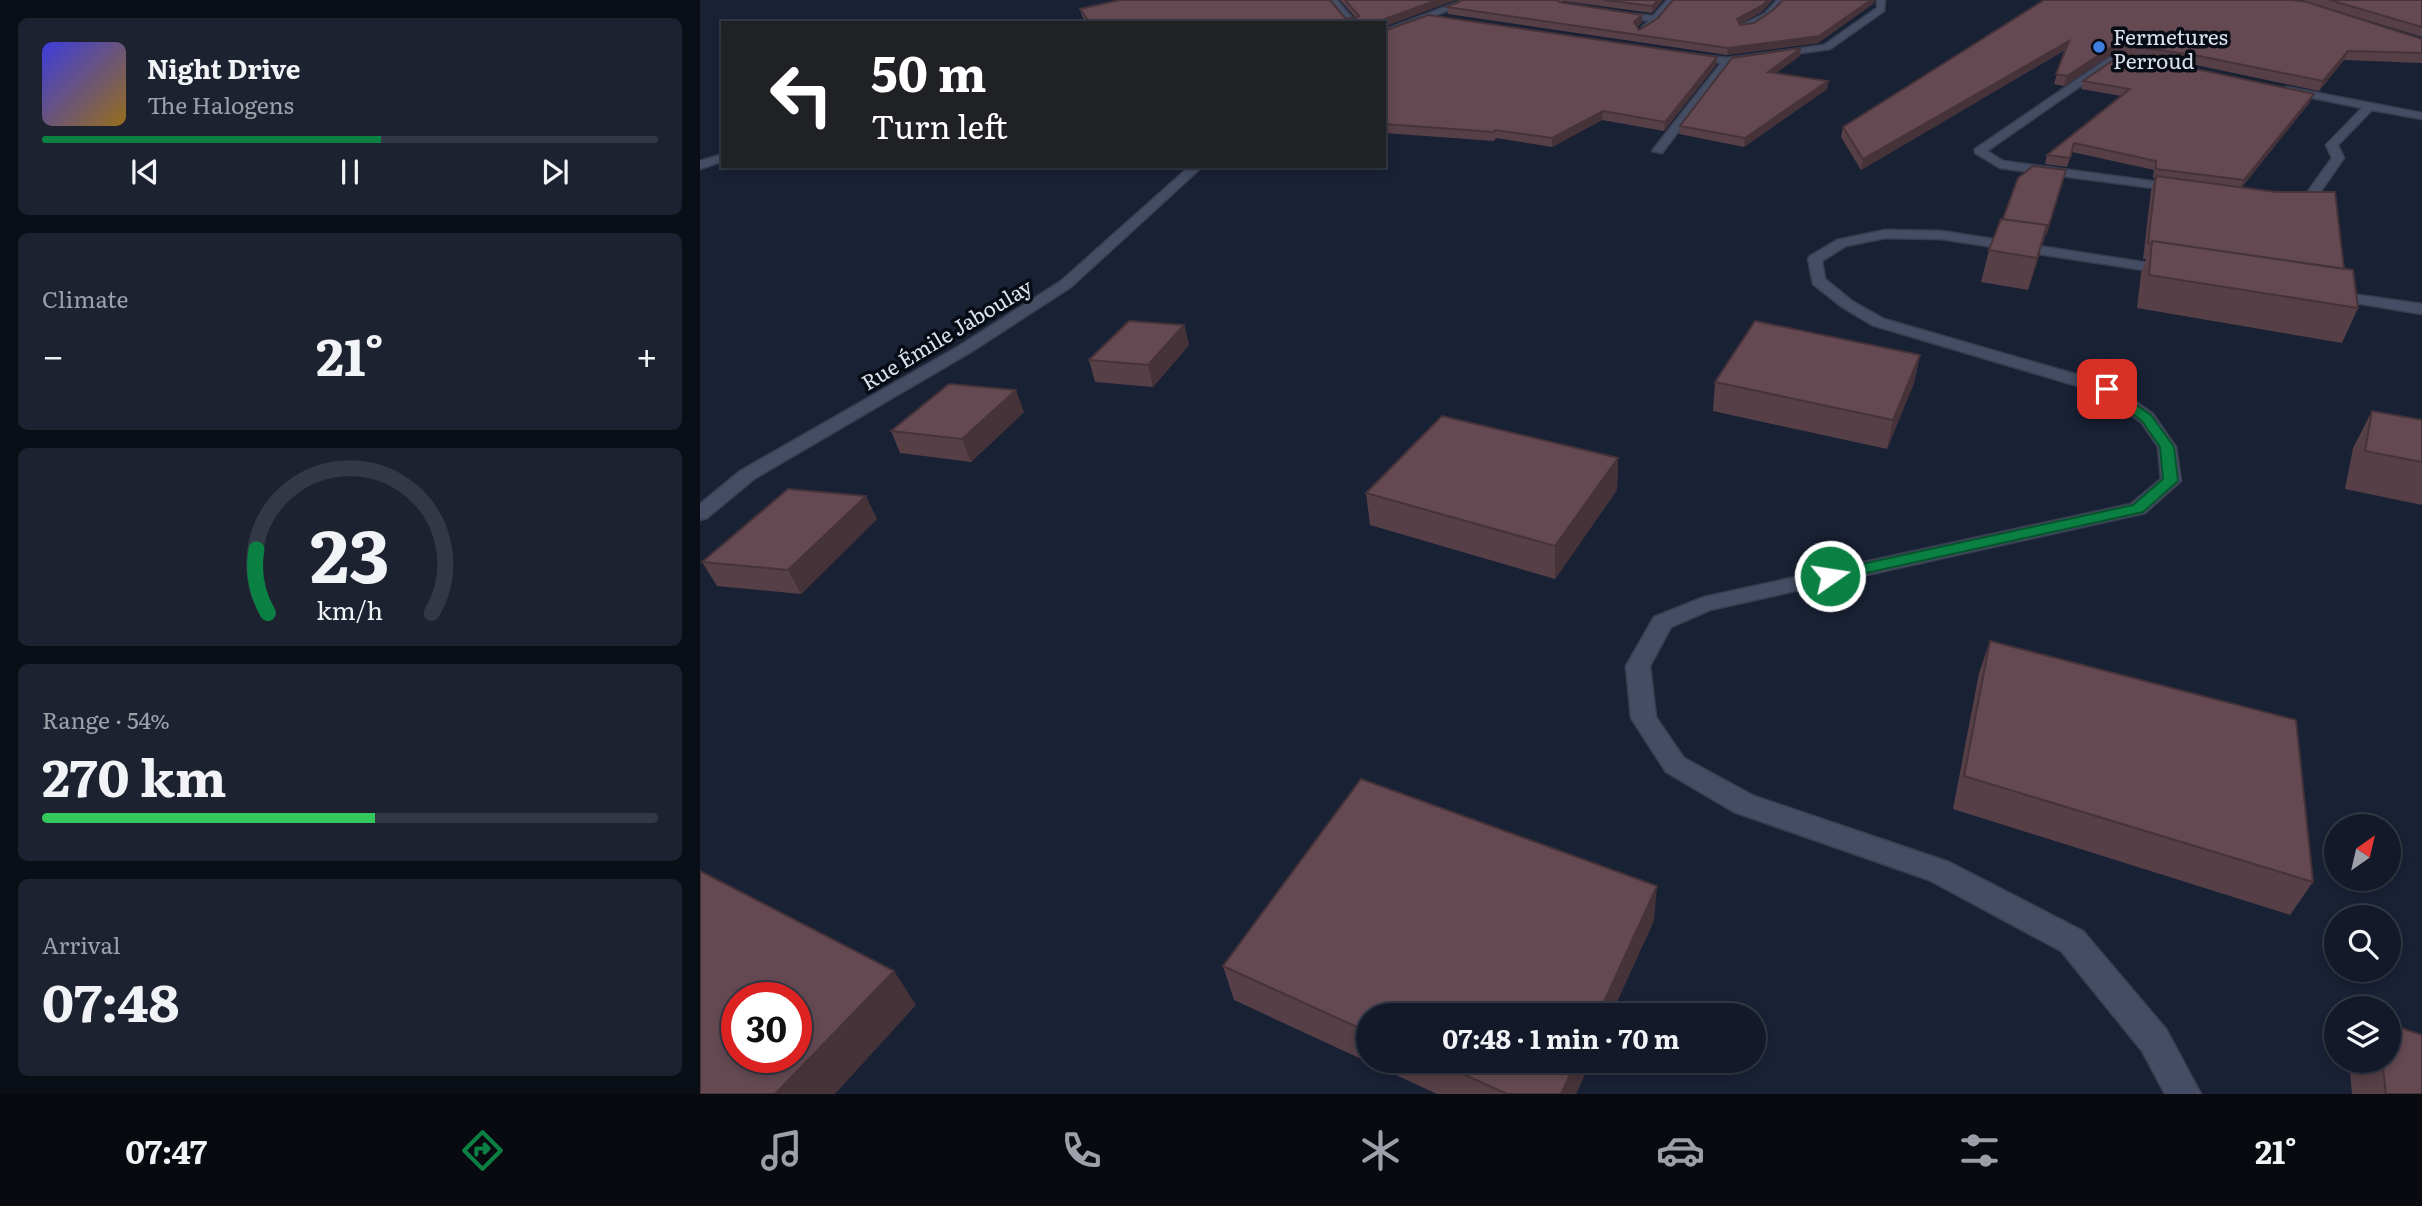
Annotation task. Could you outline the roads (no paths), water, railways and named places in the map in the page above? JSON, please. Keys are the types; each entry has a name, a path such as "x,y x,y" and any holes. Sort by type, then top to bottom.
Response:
{"street":[{"path":"1333,0 1351,21"},
{"path":"1386,32 1470,0"},
{"path":"1639,32 1655,19 1671,0"},
{"path":"1742,27 1767,16 1781,0"},
{"path":"1672,53 1727,61 1827,47 1881,9 1881,0"},
{"path":"1602,12 1655,19"},
{"path":"1426,16 1453,20"},
{"path":"2156,63 2113,59 1979,151 2000,164 2189,190"},
{"path":"1658,151 1727,61"},
{"path":"2275,88 2368,108 2422,116"},
{"path":"2283,200 2310,198 2338,158 2332,145 2368,108"},
{"path":"700,164 721,158"},
{"name":"Rue Émile Jaboulay","path":"700,514 747,475 965,349 1066,284 1195,168"},
{"path":"2184,1094 2154,1040 2072,941 1939,871 1744,804 1675,765 1644,718 1638,666 1662,622 1703,604 2138,509 2171,481 2167,447 2147,418 2107,389 1878,322 1818,281 1815,259 1842,243 1885,234 1941,235 2185,272"},
{"path":"2307,291 2422,309"}],"place":[{"name":"Fermetures Perroud","path":"2099,47"}]}
